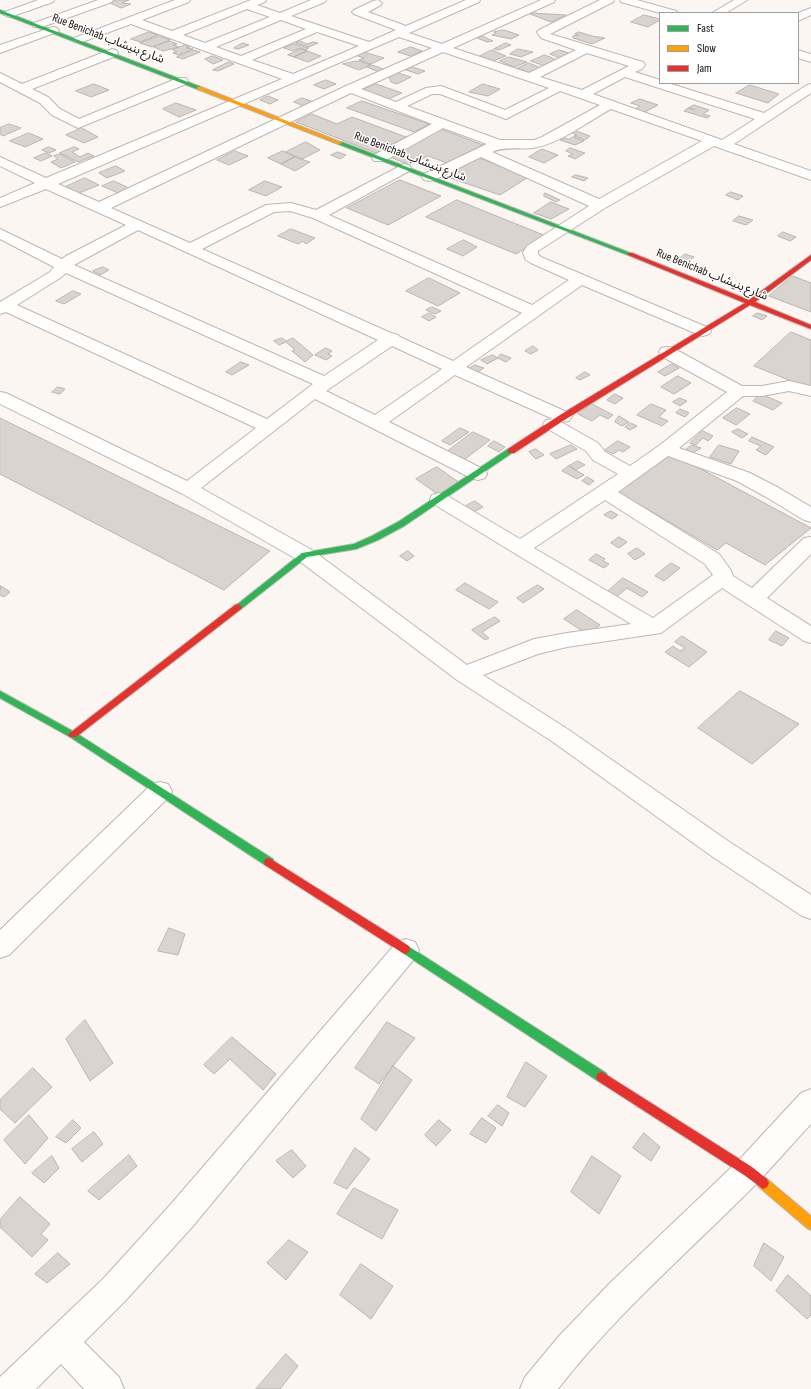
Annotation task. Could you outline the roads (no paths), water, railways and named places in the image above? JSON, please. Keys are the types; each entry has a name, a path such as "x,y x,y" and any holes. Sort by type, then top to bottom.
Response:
{"street":[{"path":"4,12 49,0"},
{"path":"72,0 104,11"},
{"path":"38,25 108,0"},
{"path":"78,40 185,0"},
{"path":"172,35 261,0"},
{"path":"205,47 321,0"},
{"path":"365,0 381,2"},
{"path":"0,203 238,103 475,0"},
{"path":"100,208 350,90 550,0"},
{"path":"609,0 543,32 545,36 652,68"},
{"path":"625,0 668,12"},
{"path":"717,0 738,2"},
{"path":"381,2 358,12 443,48 610,104 718,144 811,176"},
{"path":"720,12 738,2"},
{"path":"248,6 370,46"},
{"path":"799,17 811,11"},
{"name":"Rue Benichab شارع بنيشاب","path":"4,12 404,168 565,228 811,327"},
{"path":"119,15 294,79"},
{"path":"241,60 317,28"},
{"path":"0,49 53,30"},
{"path":"530,77 586,49"},
{"path":"23,88 112,53"},
{"path":"799,54 811,58"},
{"path":"582,95 640,65"},
{"path":"624,73 766,118"},
{"path":"0,78 23,88 44,100 56,112 78,124 182,81"},
{"path":"471,133 558,87"},
{"path":"703,331 536,260 531,256 532,249 600,205 766,118 811,88"},
{"path":"350,90 498,144 535,144 546,140 610,104"},
{"path":"396,106 430,91 441,90 506,115"},
{"path":"379,158 443,123"},
{"path":"429,177 498,144"},
{"path":"481,152 600,205"},
{"path":"0,161 100,208 192,248 454,367 557,420 592,447 599,456 630,473"},
{"path":"318,215 404,168"},
{"path":"192,248 271,208 291,207 318,215 534,312"},
{"path":"3,308 56,276 64,266 77,255 138,225"},
{"path":"0,233 64,266 320,387 376,423 478,474"},
{"path":"73,735 305,555 356,546 375,538 423,511 557,420 749,303 811,257"},
{"path":"376,423 580,279"},
{"path":"3,308 269,427"},
{"path":"188,489 320,387 392,338"},
{"path":"667,352 739,391 762,391 789,386 811,391"},
{"path":"520,548 605,492 666,449 739,391"},
{"path":"0,397 188,489 305,555 464,674 561,736 706,839 811,908"},
{"path":"666,449 693,460 732,472 783,498 811,516"},
{"path":"605,492 712,558 723,574 722,578"},
{"path":"439,499 654,628"},
{"path":"753,600 811,543"},
{"path":"722,578 753,600 811,636"},
{"path":"464,674 507,656 560,641 654,628 722,578"},
{"path":"0,694 73,735 748,1171 811,1224"},
{"path":"0,947 160,791"},
{"path":"12,1389 115,1289 182,1215 406,950"},
{"path":"537,1389 570,1347 621,1294 748,1171 811,1103"},
{"path":"60,1341 107,1389"}]}
